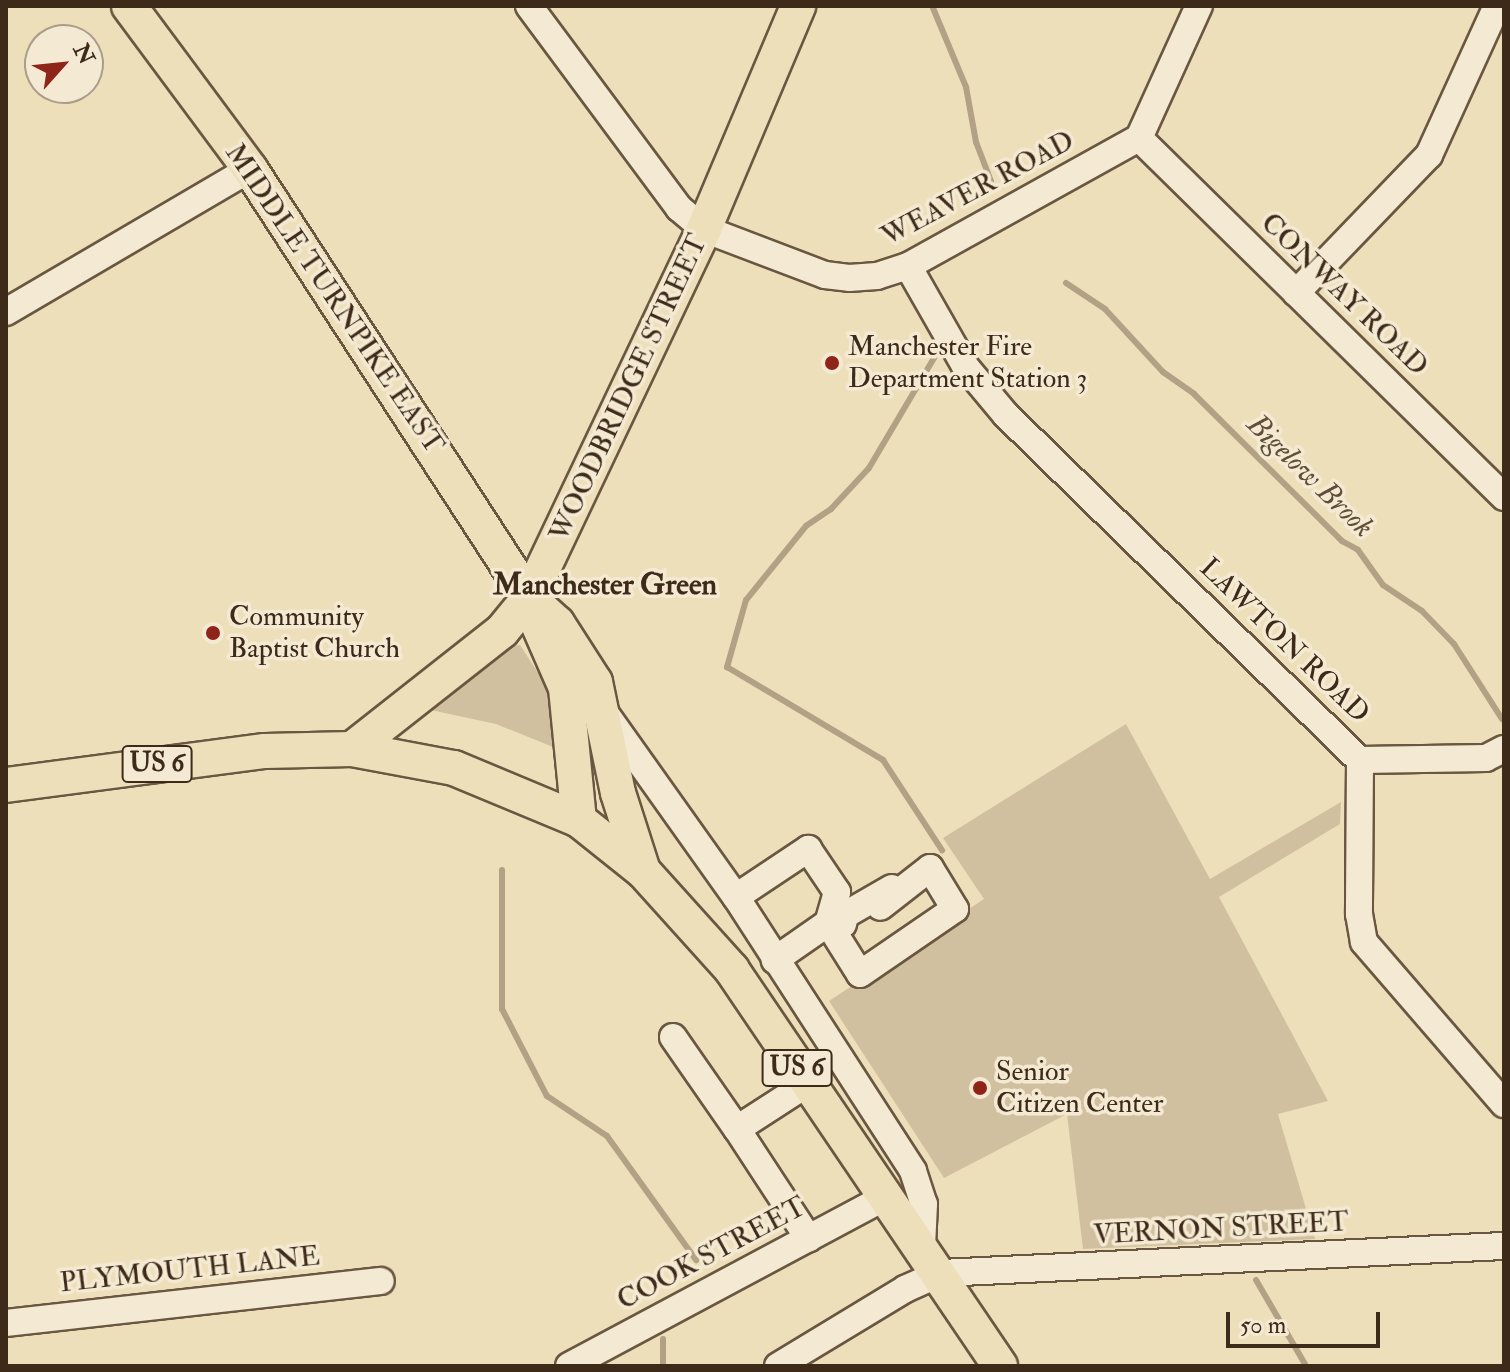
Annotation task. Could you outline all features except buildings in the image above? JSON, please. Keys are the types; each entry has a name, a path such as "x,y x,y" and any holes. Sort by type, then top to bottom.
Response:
{"main road":[{"name":"MIDDLE TURNPIKE EAST","path":"129,6 250,169 529,598 576,650 605,713 618,793 643,871 732,970 1000,1366"},
{"name":"WOODBRIDGE STREET","path":"352,749 502,631 529,598 704,229 798,6"},
{"name":"MIDDLE TURNPIKE EAST","path":"529,598 540,636 566,688 579,820"},
{"name":"US 6","path":"6,785 265,751 352,749 454,768 579,820 643,871"}],"street":[{"path":"529,6 679,208 704,229"},
{"path":"1139,138 1199,6"},
{"path":"1296,293 1429,155 1497,6"},
{"name":"WEAVER ROAD","path":"704,229 825,275 877,276 908,266 1139,138"},
{"name":"CONWAY ROAD","path":"1139,138 1504,497"},
{"path":"6,312 250,169"},
{"name":"LAWTON ROAD","path":"908,266 965,366 1006,415 1360,760 1359,914 1364,942 1504,1104"},
{"name":"MIDDLE TURNPIKE EAST","path":"605,713 736,897 913,1171 923,1192 931,1260"},
{"path":"1360,760 1486,758 1504,749"},
{"path":"736,897 808,849 837,892 850,921 860,974 955,909 930,868 850,921 775,960"},
{"path":"850,921 845,915 886,888 899,887"},
{"path":"673,1037 809,1239"},
{"path":"737,1129 808,1083"},
{"name":"COOK STREET","path":"569,1366 886,1197"},
{"name":"VERNON STREET","path":"931,1260 1504,1246"},
{"path":"778,1366 905,1289 931,1260"},
{"name":"PLYMOUTH LANE","path":"6,1323 381,1281"}],"shaded area":[{"path":"520,645 548,688 558,749 496,724 426,709 510,646"},
{"path":"1126,724 1210,879 1341,802 1340,824 1219,897 1328,1101 1278,1114 1315,1239 1083,1249 1067,1114 944,1178 829,1001 984,899 943,838"}],"waterway":[{"name":"Bigelow Brook","path":"933,8 966,87 976,142 991,181"},
{"name":"Bigelow Brook","path":"1066,283 1105,309 1163,372 1194,394 1342,541 1358,550 1383,585 1422,611 1454,644 1502,719"},
{"path":"934,358 869,468 831,509 806,526 746,600 727,667 883,760 942,850"},
{"path":"502,870 502,1009 547,1096 607,1136 696,1260"},
{"path":"1256,1280 1306,1366"},
{"path":"663,1339 663,1366"}],"place":[{"name":"Manchester Fire Department Station 3","path":"832,363"},
{"name":"Community Baptist Church","path":"213,633"},
{"name":"Senior Citizen Center","path":"980,1088"}],"district":[{"name":"Manchester Green","path":"605,585"}]}
